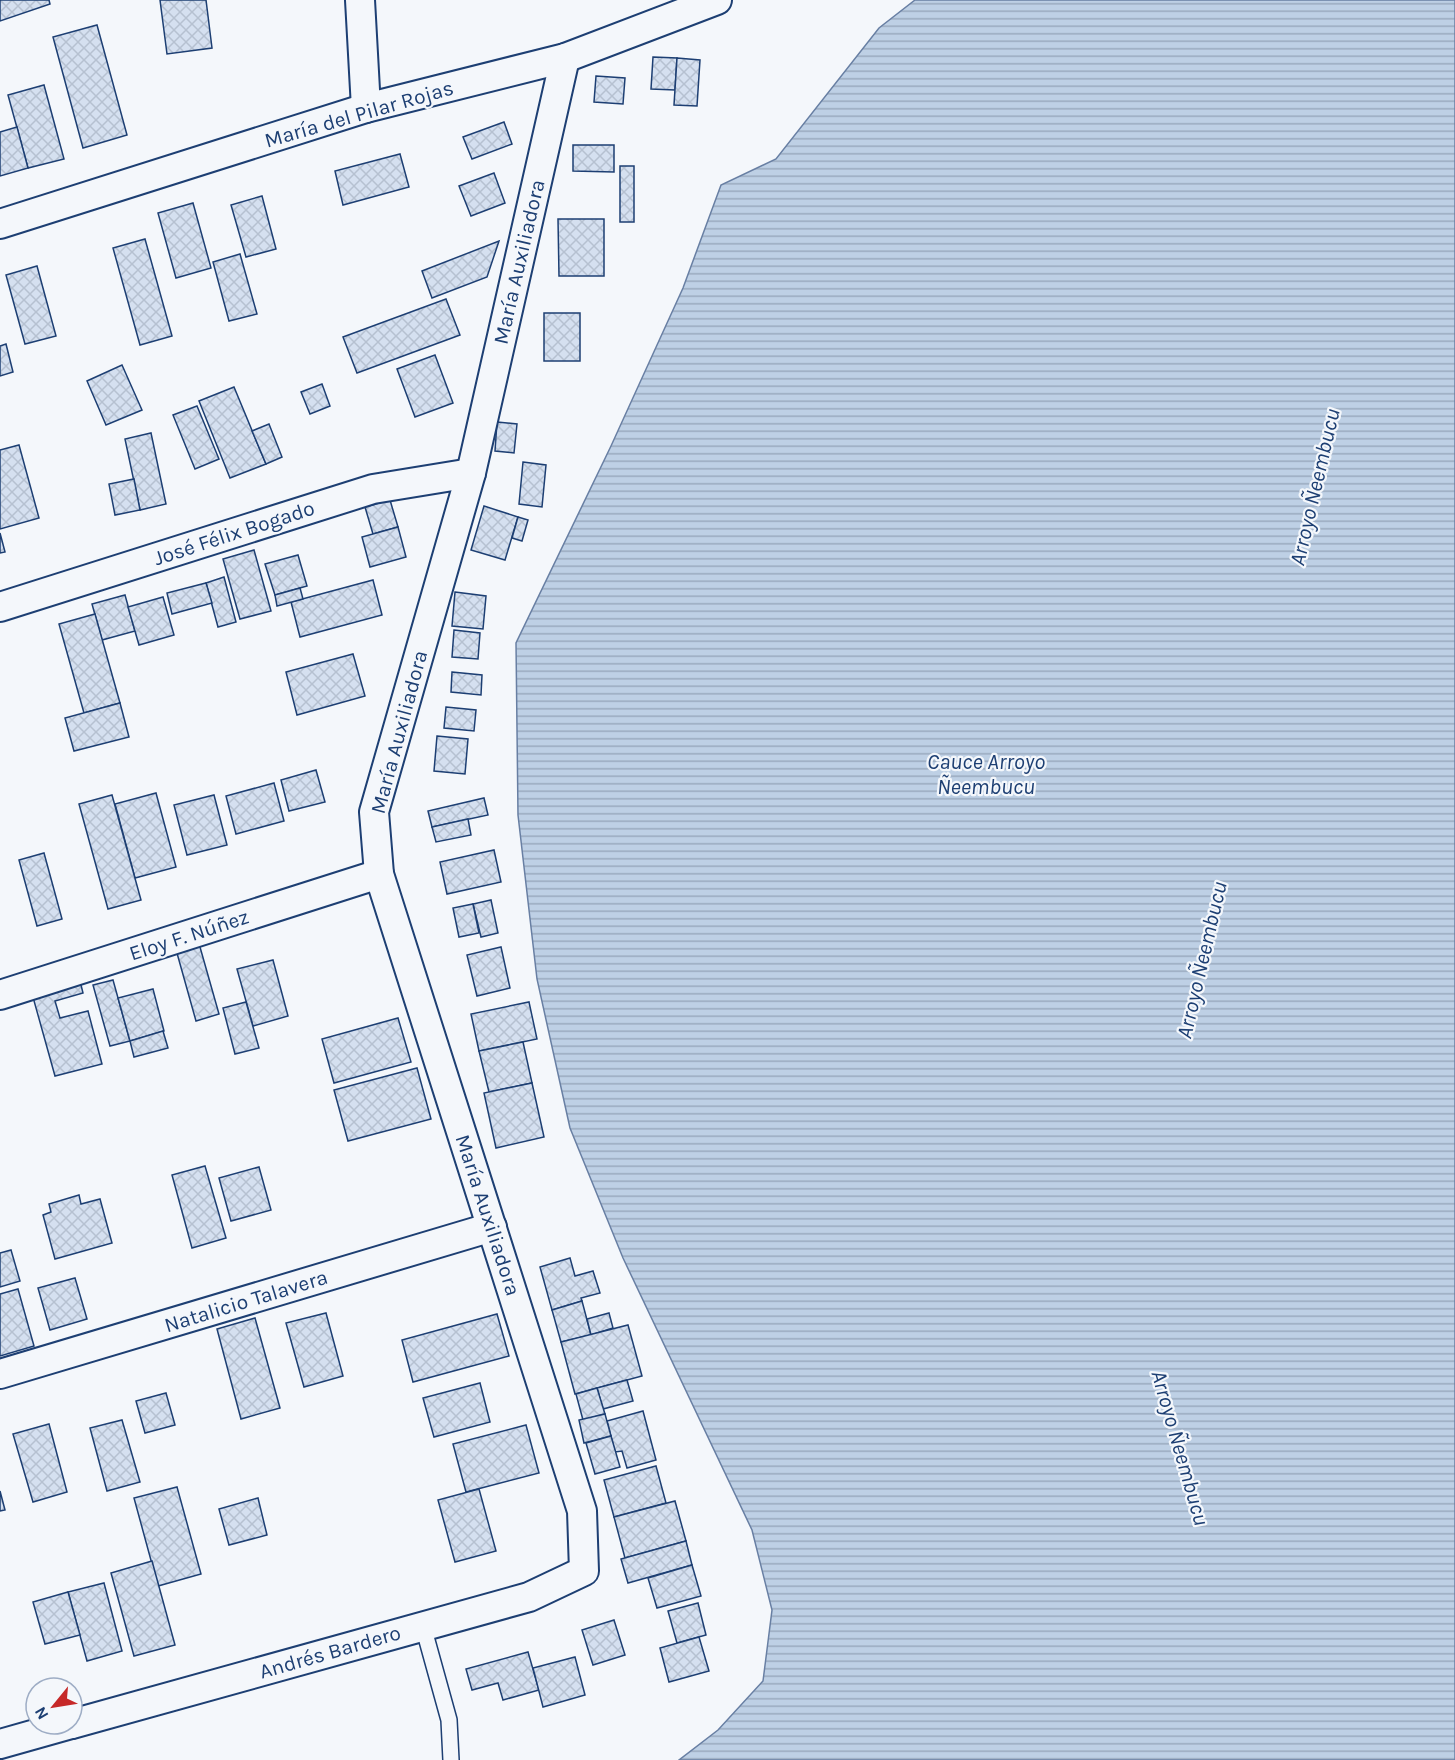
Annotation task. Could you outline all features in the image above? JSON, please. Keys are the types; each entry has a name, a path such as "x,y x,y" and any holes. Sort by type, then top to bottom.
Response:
{"street":[{"path":"360,0 366,108"},
{"name":"María del Pilar Rojas","path":"0,224 366,108 566,58 710,1"},
{"name":"María Auxiliadora","path":"566,58 471,473 374,812 379,874 582,1511 584,1571"},
{"name":"José Félix Bogado","path":"0,607 373,489 471,473"},
{"name":"Eloy F. Núñez","path":"0,995 379,874"},
{"name":"Natalicio Talavera","path":"0,1374 492,1227"},
{"name":"Andrés Bardero","path":"84,1721 529,1597 584,1571"},
{"name":"Andrés Bardero","path":"0,1744 29,1736"}],"lane":[{"path":"423,1626 449,1720 451,1760"}],"water":[{"name":"Cauce Arroyo Ñeembucu","path":"915,0 1455,0 1455,1760 679,1760 718,1730 763,1681 772,1610 752,1530 623,1258 570,1128 537,979 518,815 516,643 611,446 683,288 721,185 776,159 879,28"}],"building":[{"path":"0,0 49,0 50,4 0,21"},
{"path":"160,0 206,0 212,48 167,54"},
{"path":"97,25 127,135 83,148 53,37"},
{"path":"653,57 677,58 675,90 651,89"},
{"path":"677,58 700,60 697,106 674,105"},
{"path":"596,76 625,78 623,104 594,102"},
{"path":"44,85 64,159 28,168 8,95"},
{"path":"504,122 512,144 472,159 463,137"},
{"path":"17,127 28,168 0,176 0,132"},
{"path":"573,145 614,145 614,172 573,171"},
{"path":"400,154 409,187 343,205 335,171"},
{"path":"620,166 634,166 634,222 620,222"},
{"path":"494,173 505,203 471,216 459,186"},
{"path":"262,196 276,249 246,257 231,205"},
{"path":"193,203 211,268 176,278 158,213"},
{"path":"558,219 604,219 604,276 559,276"},
{"path":"145,239 172,336 140,345 113,248"},
{"path":"499,241 487,277 432,298 422,271"},
{"path":"240,254 257,314 229,321 213,262"},
{"path":"37,266 56,336 25,344 6,275"},
{"path":"446,299 460,335 357,373 343,337"},
{"path":"544,313 580,313 580,361 544,361"},
{"path":"6,344 13,372 0,376 0,346"},
{"path":"435,355 453,403 415,417 397,369"},
{"path":"122,365 142,410 106,425 87,381"},
{"path":"322,384 330,406 310,414 301,392"},
{"path":"234,387 266,464 230,478 199,401"},
{"path":"197,406 219,459 195,469 173,415"},
{"path":"497,422 517,424 514,453 495,451"},
{"path":"269,424 282,457 266,464 252,431"},
{"path":"151,433 166,504 140,510 125,439"},
{"path":"19,445 39,518 0,529 0,450"},
{"path":"523,462 546,465 542,507 519,504"},
{"path":"134,479 140,510 115,515 109,484"},
{"path":"390,500 398,527 373,534 365,507"},
{"path":"484,506 518,517 505,560 471,550"},
{"path":"518,517 528,520 522,541 512,538"},
{"path":"398,527 406,557 370,567 362,537"},
{"path":"0,533 5,552 0,553"},
{"path":"254,550 271,611 240,619 223,559"},
{"path":"298,555 307,586 275,595 265,564"},
{"path":"224,577 236,622 218,627 206,583"},
{"path":"373,580 382,615 300,637 291,602"},
{"path":"206,583 212,603 172,614 167,593"},
{"path":"300,588 303,599 277,606 275,595"},
{"path":"455,592 486,596 483,629 452,626"},
{"path":"125,595 135,631 102,640 92,604"},
{"path":"163,597 174,635 139,645 128,607"},
{"path":"95,614 120,703 84,713 59,624"},
{"path":"454,630 480,633 478,659 452,657"},
{"path":"353,654 365,696 297,715 286,672"},
{"path":"452,672 482,675 481,695 451,692"},
{"path":"120,703 129,737 74,751 65,718"},
{"path":"446,707 476,710 474,731 444,728"},
{"path":"437,736 468,739 465,774 434,771"},
{"path":"316,770 325,802 289,811 281,780"},
{"path":"274,783 284,821 236,834 226,796"},
{"path":"156,793 176,867 135,878 115,804"},
{"path":"112,795 141,900 108,909 79,804"},
{"path":"214,795 227,845 187,855 174,805"},
{"path":"484,798 488,815 432,827 428,811"},
{"path":"468,819 471,835 436,842 432,827"},
{"path":"494,850 501,882 447,894 440,862"},
{"path":"44,853 62,919 37,926 19,860"},
{"path":"491,900 498,933 481,937 473,904"},
{"path":"473,904 479,933 459,937 453,908"},
{"path":"198,940 219,1014 196,1021 175,946"},
{"path":"501,947 510,988 477,996 467,955"},
{"path":"273,960 288,1016 253,1026 237,969"},
{"path":"79,977 83,993 55,1001 60,1018 88,1011 102,1064 55,1076 31,990"},
{"path":"113,980 130,1041 110,1046 93,985"},
{"path":"153,989 164,1031 130,1041 118,998"},
{"path":"246,1002 259,1048 235,1054 223,1008"},
{"path":"529,1002 537,1039 479,1051 471,1014"},
{"path":"398,1018 411,1062 334,1083 322,1039"},
{"path":"163,1031 168,1048 134,1057 130,1041"},
{"path":"523,1042 532,1083 489,1092 479,1051"},
{"path":"417,1068 431,1119 348,1141 334,1090"},
{"path":"532,1083 544,1137 496,1148 484,1093"},
{"path":"205,1166 226,1238 192,1248 172,1175"},
{"path":"259,1167 271,1210 231,1221 219,1178"},
{"path":"79,1195 81,1204 100,1199 112,1243 55,1259 43,1215 51,1212 49,1204"},
{"path":"11,1250 20,1281 0,1287 0,1253"},
{"path":"570,1258 575,1276 593,1271 600,1293 552,1310 540,1267"},
{"path":"75,1278 87,1319 50,1330 38,1288"},
{"path":"18,1289 34,1346 0,1356 0,1294"},
{"path":"582,1301 591,1335 561,1342 552,1310"},
{"path":"326,1313 343,1376 304,1387 286,1323"},
{"path":"609,1313 613,1328 591,1335 587,1319"},
{"path":"497,1314 509,1356 413,1382 402,1340"},
{"path":"255,1318 280,1408 241,1419 217,1329"},
{"path":"628,1325 642,1376 575,1394 561,1342"},
{"path":"627,1380 633,1401 603,1409 597,1388"},
{"path":"480,1383 490,1422 434,1437 423,1398"},
{"path":"597,1388 605,1414 583,1420 576,1394"},
{"path":"166,1393 175,1425 145,1433 136,1401"},
{"path":"643,1411 656,1460 627,1468 622,1451 615,1452 607,1421"},
{"path":"605,1414 611,1436 584,1443 579,1420"},
{"path":"122,1420 140,1482 107,1491 90,1428"},
{"path":"49,1424 67,1492 33,1502 13,1434"},
{"path":"526,1425 539,1473 466,1492 453,1444"},
{"path":"611,1436 620,1467 595,1474 586,1443"},
{"path":"656,1466 666,1503 614,1517 604,1480"},
{"path":"177,1487 201,1574 158,1586 134,1498"},
{"path":"479,1489 496,1551 455,1562 438,1500"},
{"path":"0,1491 5,1510 0,1511"},
{"path":"258,1498 267,1535 229,1545 219,1509"},
{"path":"675,1501 686,1541 625,1558 614,1517"},
{"path":"686,1541 692,1565 628,1583 621,1559"},
{"path":"152,1561 175,1645 134,1656 111,1573"},
{"path":"692,1565 701,1596 657,1608 648,1578"},
{"path":"104,1583 122,1651 87,1661 68,1592"},
{"path":"68,1592 80,1635 45,1644 33,1602"},
{"path":"698,1603 706,1635 677,1643 668,1611"},
{"path":"614,1620 625,1655 593,1665 582,1630"},
{"path":"699,1637 709,1671 669,1682 660,1648"},
{"path":"528,1652 539,1690 503,1700 498,1683 472,1690 466,1669"},
{"path":"575,1657 585,1695 543,1707 533,1668"}],"water label":[{"name":"Arroyo Ñeembucu","path":"1315,487"},
{"name":"Arroyo Ñeembucu","path":"1202,960"},
{"name":"Arroyo Ñeembucu","path":"1180,1448"}]}
